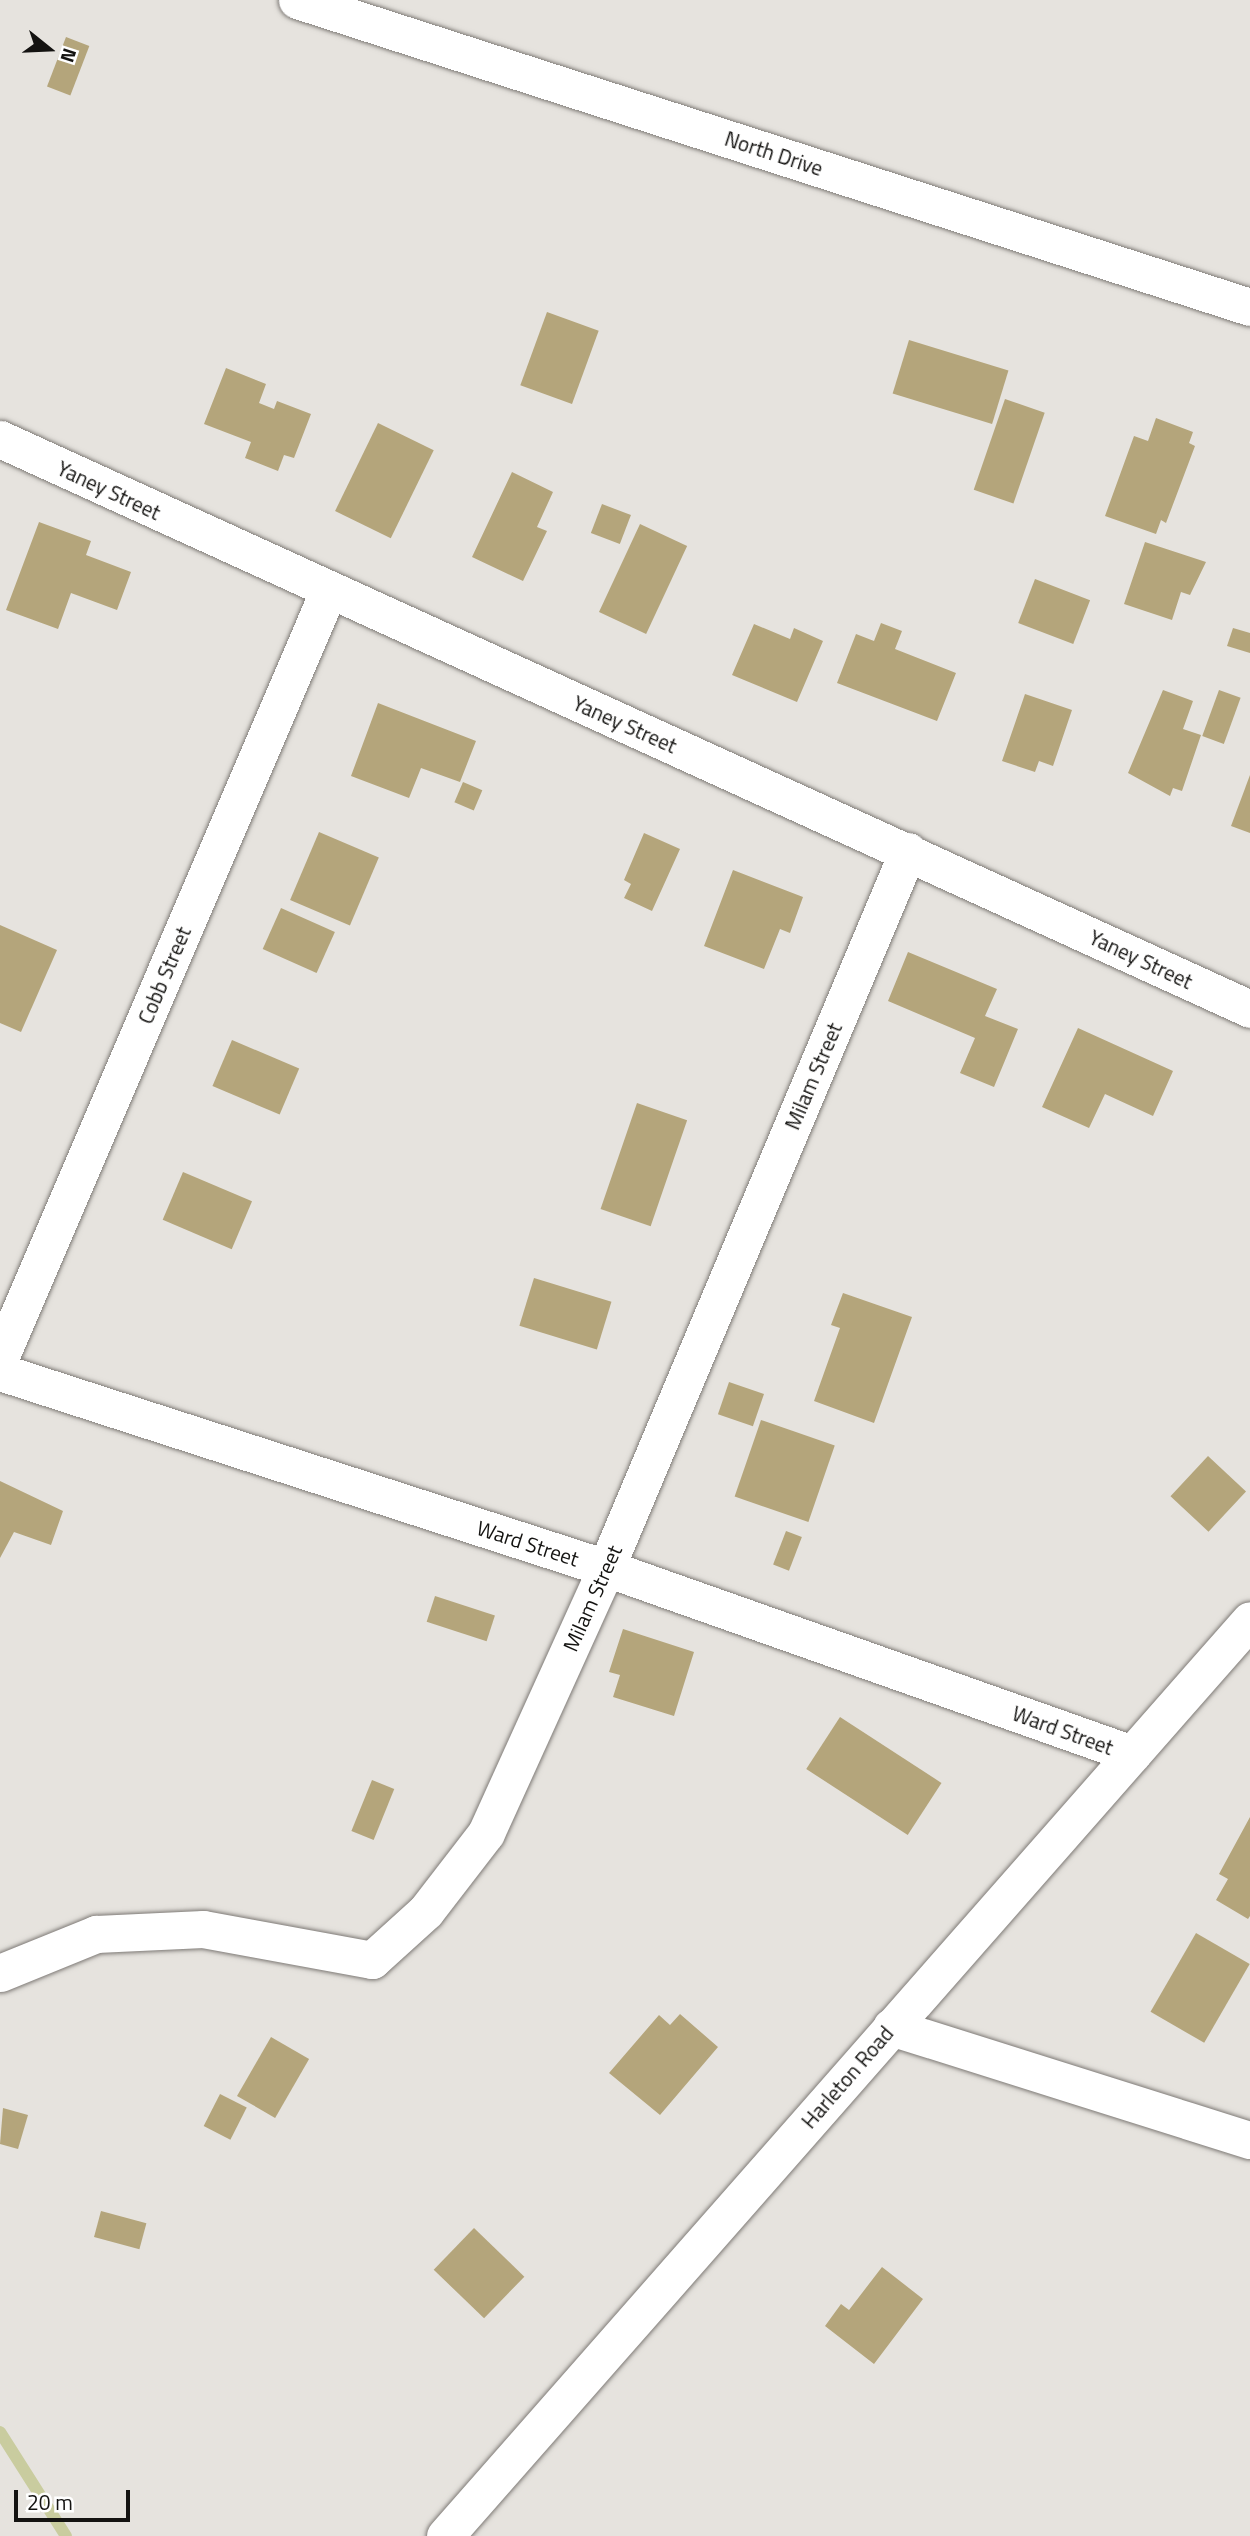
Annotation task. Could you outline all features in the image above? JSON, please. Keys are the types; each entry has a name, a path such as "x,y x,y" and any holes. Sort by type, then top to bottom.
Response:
{"street":[{"name":"North Drive","path":"297,0 1250,307"},
{"name":"Yaney Street","path":"0,439 328,592 908,850 1250,1009"},
{"name":"Cobb Street","path":"0,1358 328,592"},
{"name":"Milam Street","path":"0,1973 96,1934 203,1929 372,1960 404,1936 486,1833 606,1568 908,850"},
{"name":"Ward Street","path":"0,1371 606,1568 1132,1754"},
{"name":"Harleton Road","path":"445,2536 1250,1620"},
{"path":"891,2027 1250,2140"}],"building":[{"path":"66,37 89,46 70,95 47,86"},
{"path":"547,312 599,331 572,404 520,385"},
{"path":"909,340 1008,370 992,424 893,394"},
{"path":"226,368 266,384 259,403 274,409 277,401 311,414 294,458 284,455 278,471 245,458 251,442 204,424"},
{"path":"1005,399 1045,413 1013,503 974,490"},
{"path":"1156,418 1193,432 1189,443 1195,446 1166,523 1161,520 1156,534 1105,516 1134,436 1148,441"},
{"path":"378,423 434,450 391,538 335,511"},
{"path":"512,472 553,492 537,527 547,531 523,581 472,557"},
{"path":"602,504 631,515 620,544 591,533"},
{"path":"39,522 91,541 86,555 131,572 117,610 71,593 58,629 6,610"},
{"path":"640,524 687,546 646,634 599,612"},
{"path":"1145,542 1206,562 1190,595 1181,592 1172,620 1124,604"},
{"path":"1035,579 1090,600 1073,644 1018,623"},
{"path":"881,623 902,631 895,649 956,673 937,721 837,683 856,634 874,641"},
{"path":"754,624 790,639 794,628 823,641 797,702 732,675"},
{"path":"1233,628 1250,633 1250,653 1227,646"},
{"path":"1163,690 1193,701 1183,729 1201,735 1182,791 1173,788 1170,796 1128,773"},
{"path":"1219,690 1241,698 1224,744 1202,736"},
{"path":"1025,694 1072,710 1053,766 1039,761 1035,772 1002,761"},
{"path":"378,703 476,741 460,782 421,768 409,798 351,776"},
{"path":"1250,775 1250,833 1231,826"},
{"path":"463,782 482,790 474,810 454,802"},
{"path":"319,832 379,857 350,926 290,900"},
{"path":"644,833 680,849 652,911 624,898 631,884 624,880"},
{"path":"733,870 803,897 790,933 780,929 764,969 704,946"},
{"path":"281,908 335,932 317,973 263,949"},
{"path":"0,925 57,950 21,1032 0,1023"},
{"path":"908,952 997,989 985,1016 1018,1029 994,1087 960,1073 975,1038 888,1001"},
{"path":"1078,1028 1173,1071 1153,1116 1105,1094 1089,1128 1042,1107"},
{"path":"232,1040 299,1069 280,1115 212,1086"},
{"path":"637,1103 687,1120 651,1226 601,1209"},
{"path":"183,1172 252,1201 232,1249 163,1220"},
{"path":"534,1278 611,1302 597,1349 519,1326"},
{"path":"843,1293 912,1317 874,1423 814,1401 840,1328 831,1325"},
{"path":"729,1382 764,1394 753,1426 718,1414"},
{"path":"761,1420 835,1445 808,1522 735,1497"},
{"path":"1208,1456 1246,1491 1209,1532 1170,1496"},
{"path":"0,1481 63,1511 51,1545 14,1532 0,1558"},
{"path":"786,1531 802,1537 789,1571 773,1565"},
{"path":"435,1596 495,1615 487,1641 427,1622"},
{"path":"623,1629 694,1652 674,1716 613,1697 620,1675 609,1672"},
{"path":"840,1717 941,1783 908,1835 806,1769"},
{"path":"372,1780 394,1789 374,1840 351,1831"},
{"path":"1250,1817 1248,1919 1216,1900 1228,1879 1219,1874"},
{"path":"1196,1933 1250,1964 1204,2043 1150,2012"},
{"path":"680,2014 718,2047 660,2115 609,2073 659,2015 670,2025"},
{"path":"271,2037 309,2059 275,2118 237,2096"},
{"path":"220,2094 247,2108 230,2140 204,2126"},
{"path":"3,2108 28,2115 18,2149 0,2144"},
{"path":"101,2211 146,2223 139,2249 94,2237"},
{"path":"474,2228 524,2277 484,2318 434,2270"},
{"path":"882,2267 923,2299 874,2364 825,2326 841,2304 849,2310"}],"waterway":[{"path":"0,2432 66,2536"}]}
